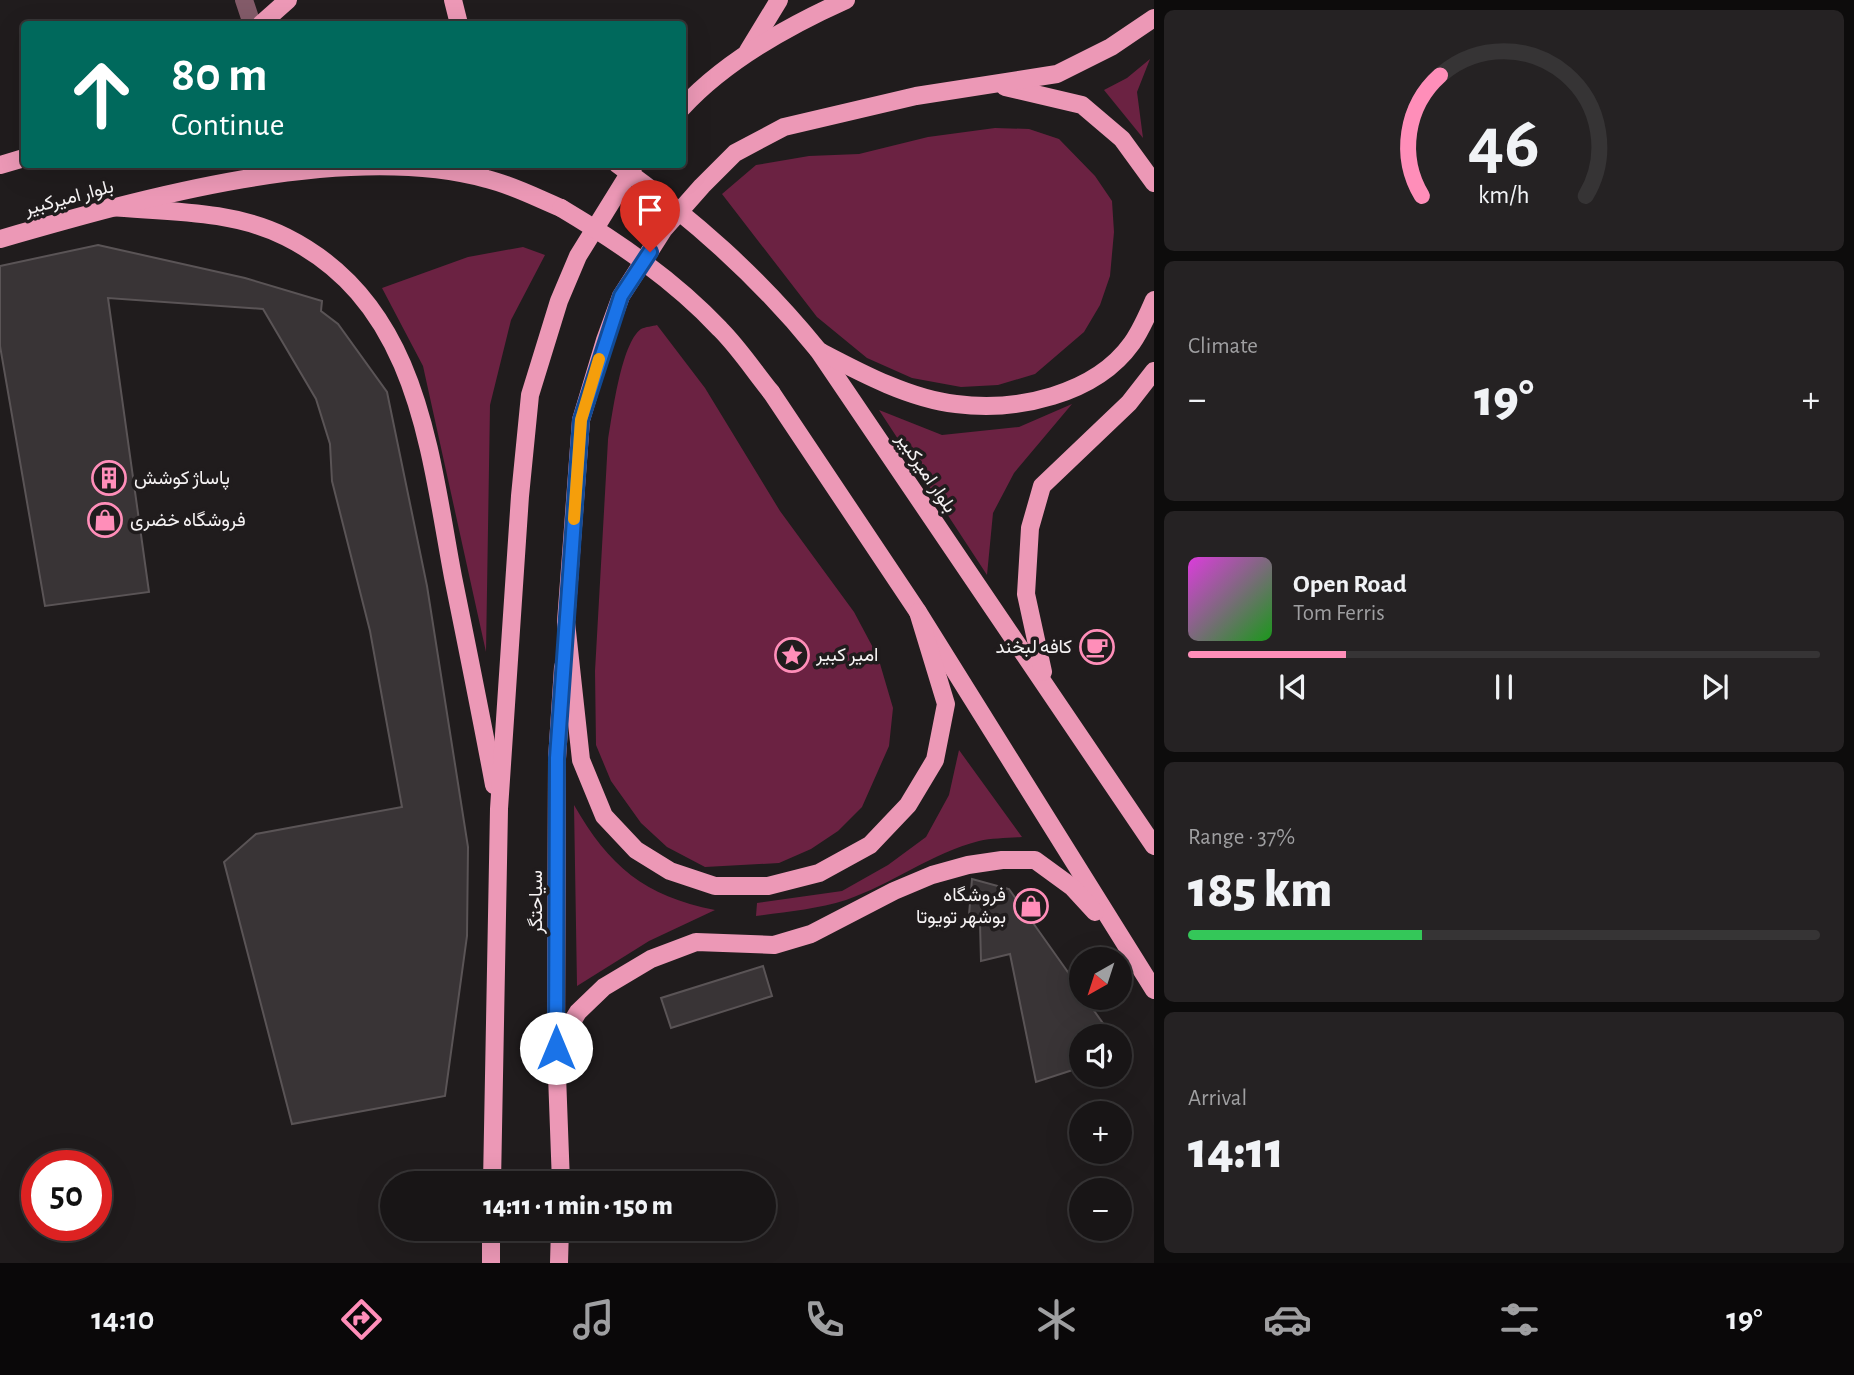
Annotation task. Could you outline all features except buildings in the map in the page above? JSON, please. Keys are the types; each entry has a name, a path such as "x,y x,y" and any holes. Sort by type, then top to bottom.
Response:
{"main road":[{"path":"264,21 288,0"},
{"path":"453,0 457,21"},
{"path":"746,54 779,0"},
{"path":"686,105 746,54 806,18 846,0"},
{"path":"918,612 946,705 935,760 908,805 870,845 819,873 768,886 715,886 670,871 636,850 604,816 581,760 566,622 581,420 621,296 664,229 736,153 784,127 916,96 1057,74 1111,47 1154,18"},
{"path":"1000,85 1082,105 1122,139 1154,183"},
{"path":"0,165 21,159"},
{"name":"بلوار امیرکبیر","path":"0,239 110,207 269,176 337,168"},
{"name":"بلوار امیرکبیر","path":"418,168 486,178 561,208 609,236 685,296 721,330 771,392 918,612"},
{"name":"بلوار امیرکبیر","path":"622,168 672,204 738,260 768,290 818,350 1154,846"},
{"path":"499,808 520,496 530,395 559,301 578,256 633,168"},
{"path":"110,207 231,217 286,237 342,273 379,317 405,367 431,453 499,808"},
{"path":"818,350 857,370 915,393 954,404 997,406 1047,397 1090,381 1131,344 1154,300"},
{"path":"1045,683 1026,594 1030,528 1042,486 1129,403 1154,371"},
{"path":"918,612 1154,990"},
{"name":"سیاحتگر","path":"561,1171 556,1048 557,758 566,622"},
{"name":"سیاحتگر","path":"492,1171 499,808"},
{"path":"556,1048 578,1012 604,987 651,958 696,942 774,944 799,937 919,880 979,863 1035,860 1072,887 1123,942"},
{"path":"491,1241 491,1263"},
{"path":"559,1263 560,1241"}],"street":[{"path":"244,0 251,21"}],"shaded area":[{"path":"1150,59 1137,92 1143,138 1104,90 1127,78"},
{"path":"995,128 1029,129 1059,139 1095,176 1112,201 1114,232 1110,276 1100,305 1084,332 1035,374 998,385 961,387 912,378 867,358 817,317 722,194 756,165 809,156 859,154 928,137"},
{"path":"523,247 545,255 511,320 490,405 486,652 423,366 382,288 468,257"},
{"path":"657,325 705,388 780,511 854,612 878,657 893,708 889,746 862,807 838,831 811,849 779,863 705,867 667,847 641,823 611,781 596,745 595,671 608,440 618,381 628,349 641,329"},
{"path":"1072,404 1014,473 993,513 987,575 879,410 942,435 1019,427"},
{"path":"959,750 1022,837 984,840 962,846 846,900 813,908 756,916 757,903 842,891 888,865 926,837 949,795"},
{"path":"574,805 601,845 631,875 668,896 715,910 649,941 577,986"}],"slow traffic":[{"path":"574,519 581,420 599,359"}],"place":[{"name":"پاساژ کوشش","path":"109,478"},
{"name":"فروشگاه خضری","path":"105,520"},
{"name":"کافه لبخند","path":"1097,647"},
{"name":"امیر کبیر","path":"792,655"},
{"name":"فروشگاه بوشهر تویوتا","path":"1031,906"}],"route":[{"path":"556,1048 557,758 581,420 621,296 650,252"}]}
